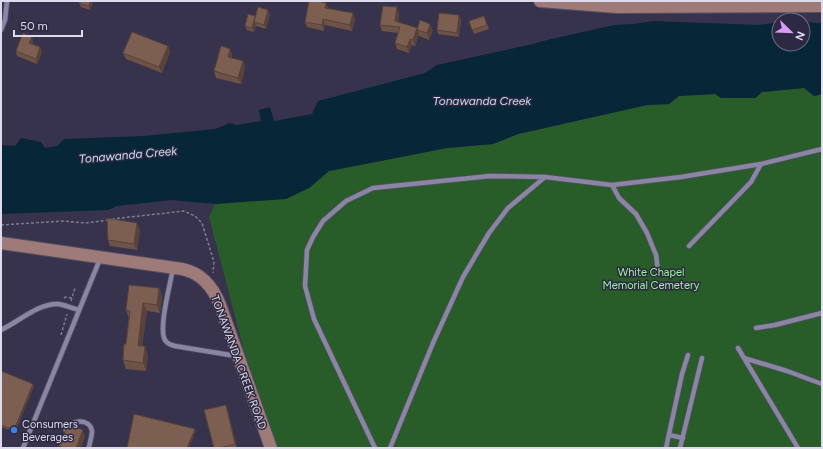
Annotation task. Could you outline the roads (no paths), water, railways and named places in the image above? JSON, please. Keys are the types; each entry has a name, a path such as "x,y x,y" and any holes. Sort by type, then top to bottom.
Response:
{"street":[{"path":"540,1 617,8 822,6"},
{"name":"TONAWANDA CREEK ROAD","path":"1,243 178,269 198,275 204,279 214,291 220,305 271,448"}],"lane":[{"path":"1,30 5,20 7,1"},
{"path":"375,448 314,319 305,286 307,250 313,237 322,221 346,200 373,188 490,176 546,177 612,185 681,177 760,164 822,149"},
{"path":"689,246 751,182 760,164"},
{"path":"390,448 433,344 463,277 489,233 508,208 546,177"},
{"path":"612,185 619,198 636,214 647,233 656,255 658,270"},
{"path":"23,448 100,257"},
{"path":"178,269 163,322 163,334 165,340 169,344 176,346 237,356"},
{"path":"1,330 38,309 51,305 63,305 79,310"},
{"path":"756,328 775,325 822,313"},
{"path":"738,348 798,448"},
{"path":"666,448 682,374 688,355"},
{"path":"680,448 702,358"},
{"path":"744,358 787,371 822,384"},
{"path":"63,438 70,423 78,421 82,422 89,426 92,431 89,447"},
{"path":"669,435 683,438"}],"water":[{"name":"Tonawanda Creek","path":"653,21 759,25 771,23 771,52 811,52 811,22 822,23 822,94 814,96 804,88 762,92 755,98 721,98 715,94 679,96 669,104 647,105 518,134 493,144 447,148 329,171 309,188 286,199 215,204 172,200 117,206 108,210 1,214 1,145 15,146 21,138 41,142 45,148 57,146 64,139 144,136 215,129 230,123 237,125 261,121 259,110 270,107 274,121 312,114 318,101 425,73 437,65 614,25"}],"place":[{"name":"Consumers Beverages","path":"14,430"}],"park label":[{"name":"White Chapel Memorial Cemetery","path":"651,278"}]}
